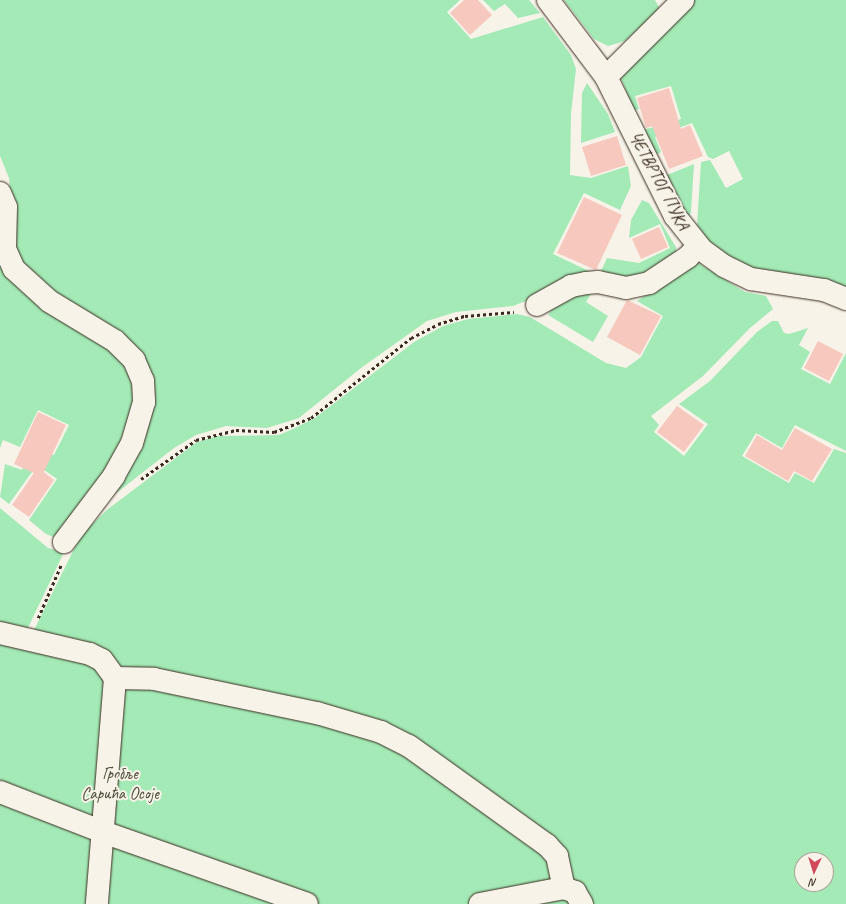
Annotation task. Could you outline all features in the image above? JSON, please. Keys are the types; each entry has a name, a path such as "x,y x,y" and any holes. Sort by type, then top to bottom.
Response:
{"street":[{"name":"ЧЕТВРТОГ ПУКА","path":"548,0 606,77 675,216 698,246 724,266 751,279 824,290 846,299"},
{"path":"606,77 683,0"},
{"path":"0,193 6,206 5,249 14,269 49,301 115,341 134,360 143,381 142,412 124,460 64,551"},
{"path":"537,305 571,286 586,283 598,282 626,288 650,283 688,257 698,246"},
{"path":"0,633 90,654 102,660 115,678 97,904"},
{"path":"115,678 154,679 317,713 382,732 409,746 547,846 557,856 564,888"},
{"path":"0,792 103,832 307,904"},
{"path":"480,904 564,888 575,892 582,904"}],"path":[{"path":"139,481 196,440 236,430 274,432 311,418 411,338 438,324 465,316 524,311 537,305"},
{"path":"26,639 64,551"}],"green space":[{"path":"0,0 460,0 447,12 471,39 543,17 571,55 576,69 571,114 570,175 591,178 628,166 631,186 620,210 584,193 553,254 595,274 513,306 456,312 427,321 361,368 299,418 267,428 226,426 196,435 174,448 101,505 149,385 65,303 16,262 9,178 0,156"},
{"path":"483,0 529,0 540,13 518,18 505,4 494,11"},
{"path":"564,0 655,0 660,9 625,41 608,46 594,39"},
{"path":"692,0 846,0 846,287 764,272 737,263 709,242 697,225 701,162 710,160 726,188 743,179 729,151 713,159 708,157 692,123 655,137 661,152 656,155 643,130 681,119 671,86 635,96 639,109 634,111 621,78"},
{"path":"587,83 608,114 615,132 581,143 582,93"},
{"path":"694,164 691,212 689,217 667,175"},
{"path":"642,200 649,203 676,247 676,252 639,280 599,276 607,258 639,263 670,248 660,224 629,238 631,220"},
{"path":"0,245 115,348 137,386 120,451 56,538 46,534 29,520 57,479 37,465 9,504 0,497 5,464 22,470 32,446 54,455 69,425 38,410 20,447 3,440 0,448"},
{"name":"Гробље Сарића Осоје","path":"695,261 745,292 766,296 773,309 750,328 703,376 651,416 659,425 654,432 684,456 708,424 679,404 710,381 757,332 772,321 778,321 784,333 789,334 808,328 799,345 810,352 801,369 830,384 846,353 846,451 795,425 782,448 756,433 742,456 789,483 795,473 814,483 834,449 846,453 846,904 0,904 0,508 48,548 64,552 27,630 33,632 81,535 108,509 197,442 218,436 279,435 295,428 315,418 414,342 443,326 468,319 517,314 530,317 606,363 626,368 641,357 663,316 637,301"},
{"path":"593,291 586,302 608,316 593,342 548,315 556,301"}],"building":[{"path":"464,0 478,0 492,15 470,35 450,13"},
{"path":"669,88 681,129 690,125 703,156 669,169 652,126 646,128 637,98"},
{"path":"617,136 626,165 591,176 582,147"},
{"path":"584,197 622,215 596,270 557,253"},
{"path":"659,227 668,247 641,259 632,239"},
{"path":"627,300 661,316 640,355 607,337"},
{"path":"818,341 843,354 829,381 804,368"},
{"path":"677,406 704,425 684,452 657,432"},
{"path":"38,412 66,425 44,472 54,480 29,517 12,505 34,473 14,464"},
{"path":"795,428 832,449 812,481 794,471 788,481 745,456 757,435 782,450"}]}
